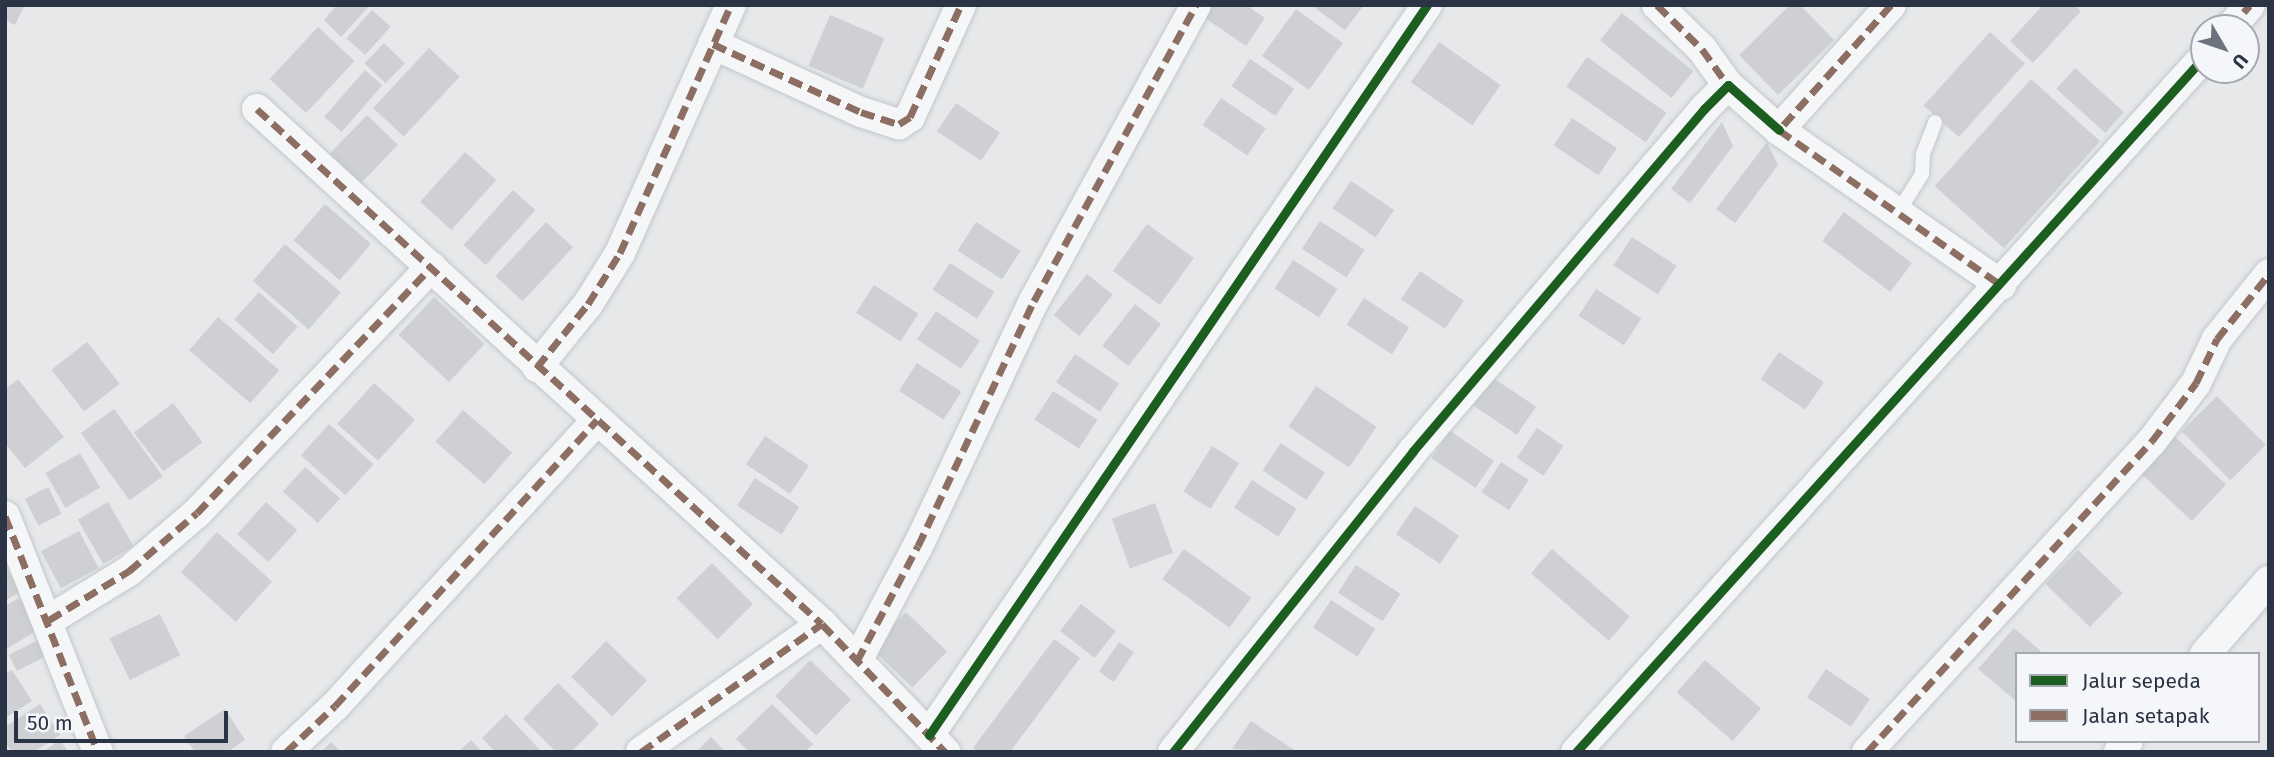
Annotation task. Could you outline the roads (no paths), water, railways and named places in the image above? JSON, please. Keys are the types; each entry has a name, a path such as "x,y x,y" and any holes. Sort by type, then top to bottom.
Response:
{"street":[{"path":"537,367 588,304 620,253 731,5"},
{"path":"713,44 862,112 899,124 910,117 961,5"},
{"path":"857,661 918,546 1034,301 1196,5"},
{"path":"257,109 822,624 937,743 1427,5"},
{"path":"1657,5 1702,49 1728,85 1779,131 2001,285"},
{"path":"1779,131 1891,5"},
{"path":"1576,752 2001,285 2190,73"},
{"path":"1173,752 1422,440 1728,85"},
{"path":"49,620 129,571 197,513 431,267"},
{"path":"1867,752 2152,441 2196,383 2217,339 2269,274"},
{"path":"286,752 335,706 597,420"},
{"path":"7,523 49,620 98,752"},
{"path":"2207,652 2269,581"},
{"path":"641,752 822,624"}],"lane":[{"path":"1897,214 1922,174 1923,154 1935,122"}]}
